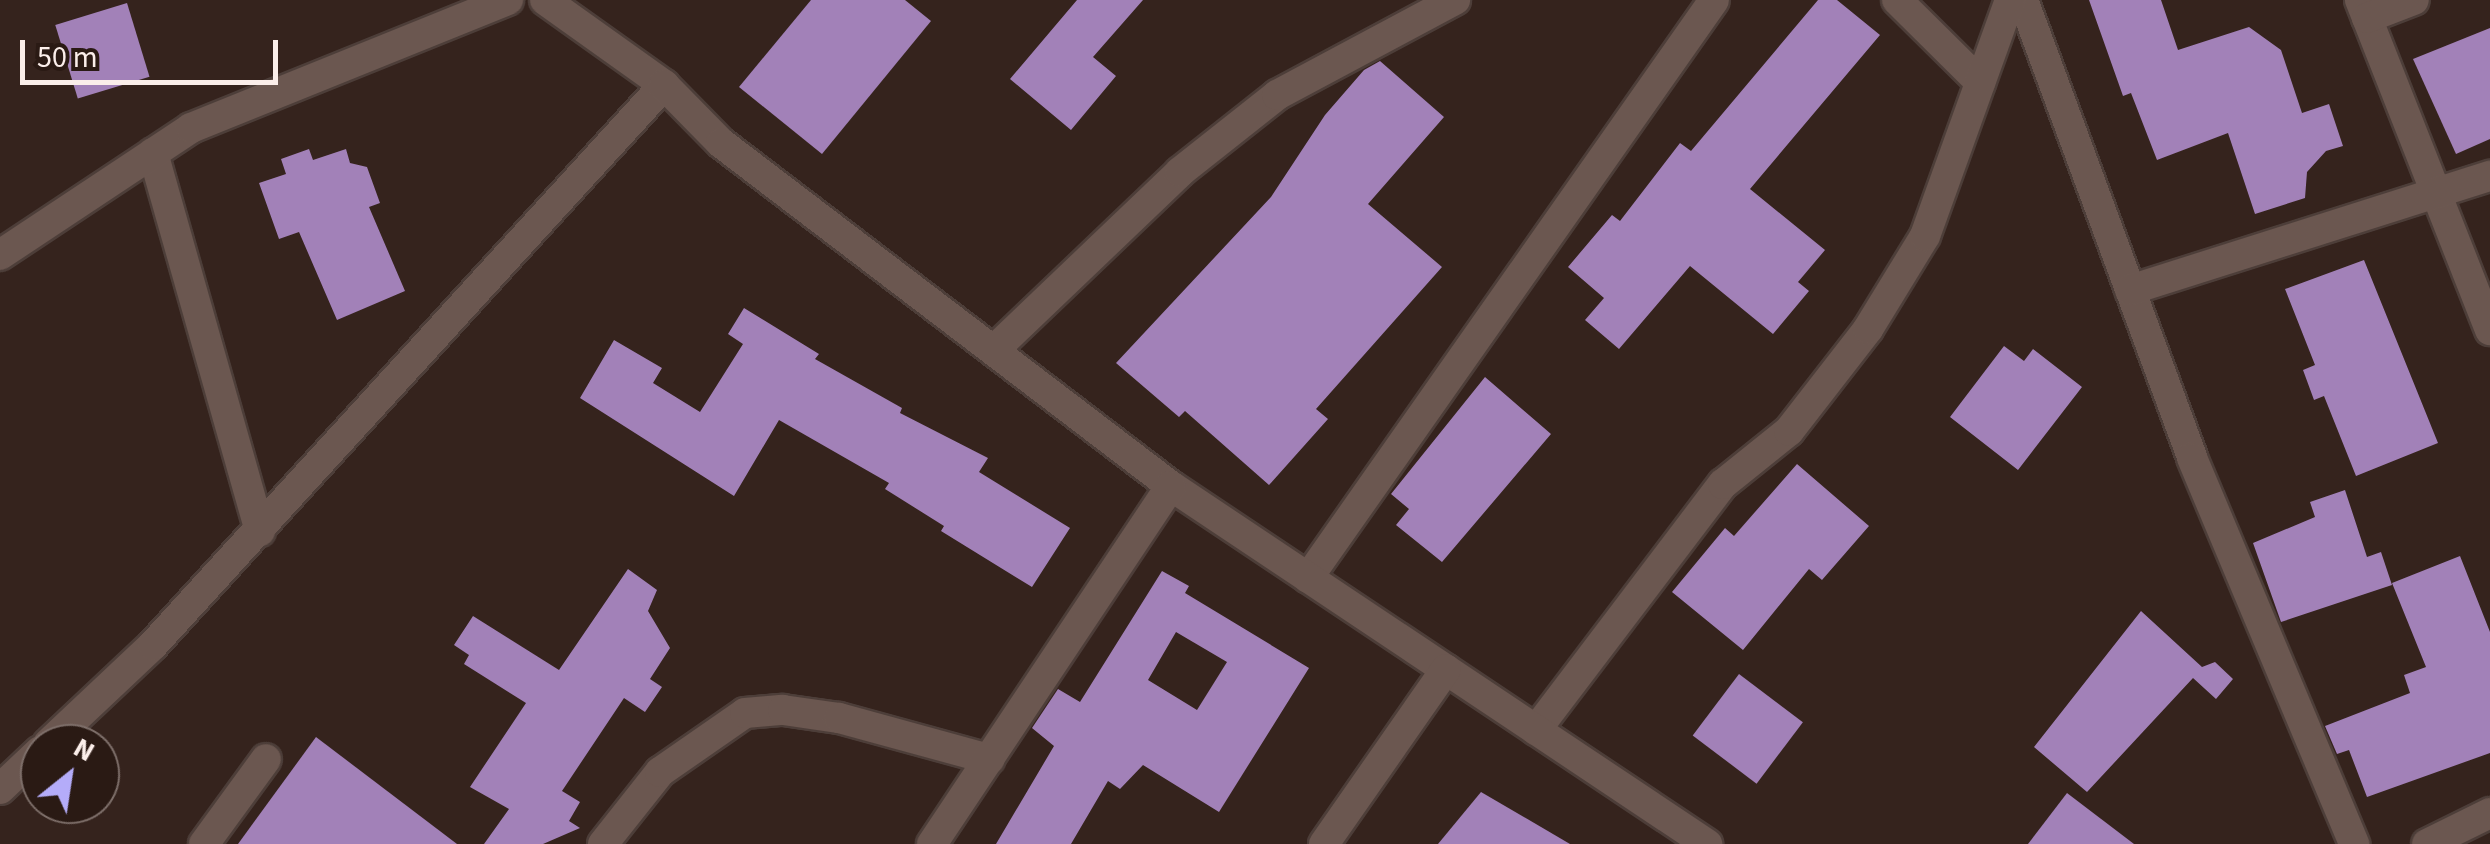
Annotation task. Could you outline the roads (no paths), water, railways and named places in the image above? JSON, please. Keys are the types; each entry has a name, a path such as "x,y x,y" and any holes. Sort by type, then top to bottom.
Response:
{"street":[{"path":"0,255 191,128 508,0"},
{"path":"545,0 664,85 720,143 1171,486 1707,844"},
{"path":"994,350 1180,172 1277,95 1455,0"},
{"path":"1308,578 1714,0"},
{"path":"1897,0 1980,82"},
{"path":"1536,730 1723,484 1789,431 1868,328 1925,236 2010,0"},
{"path":"2023,0 2192,458 2354,844"},
{"path":"2414,0 2364,9 2490,330"},
{"path":"69,724 153,645 664,85"},
{"path":"153,152 260,530"},
{"path":"2130,290 2490,176"},
{"path":"932,844 1171,486"},
{"path":"1324,844 1446,669"},
{"path":"603,844 660,772 745,714 783,710 839,718 988,760"},
{"path":"204,844 266,758"},
{"path":"0,789 20,770"},
{"path":"2427,844 2490,812"}]}
